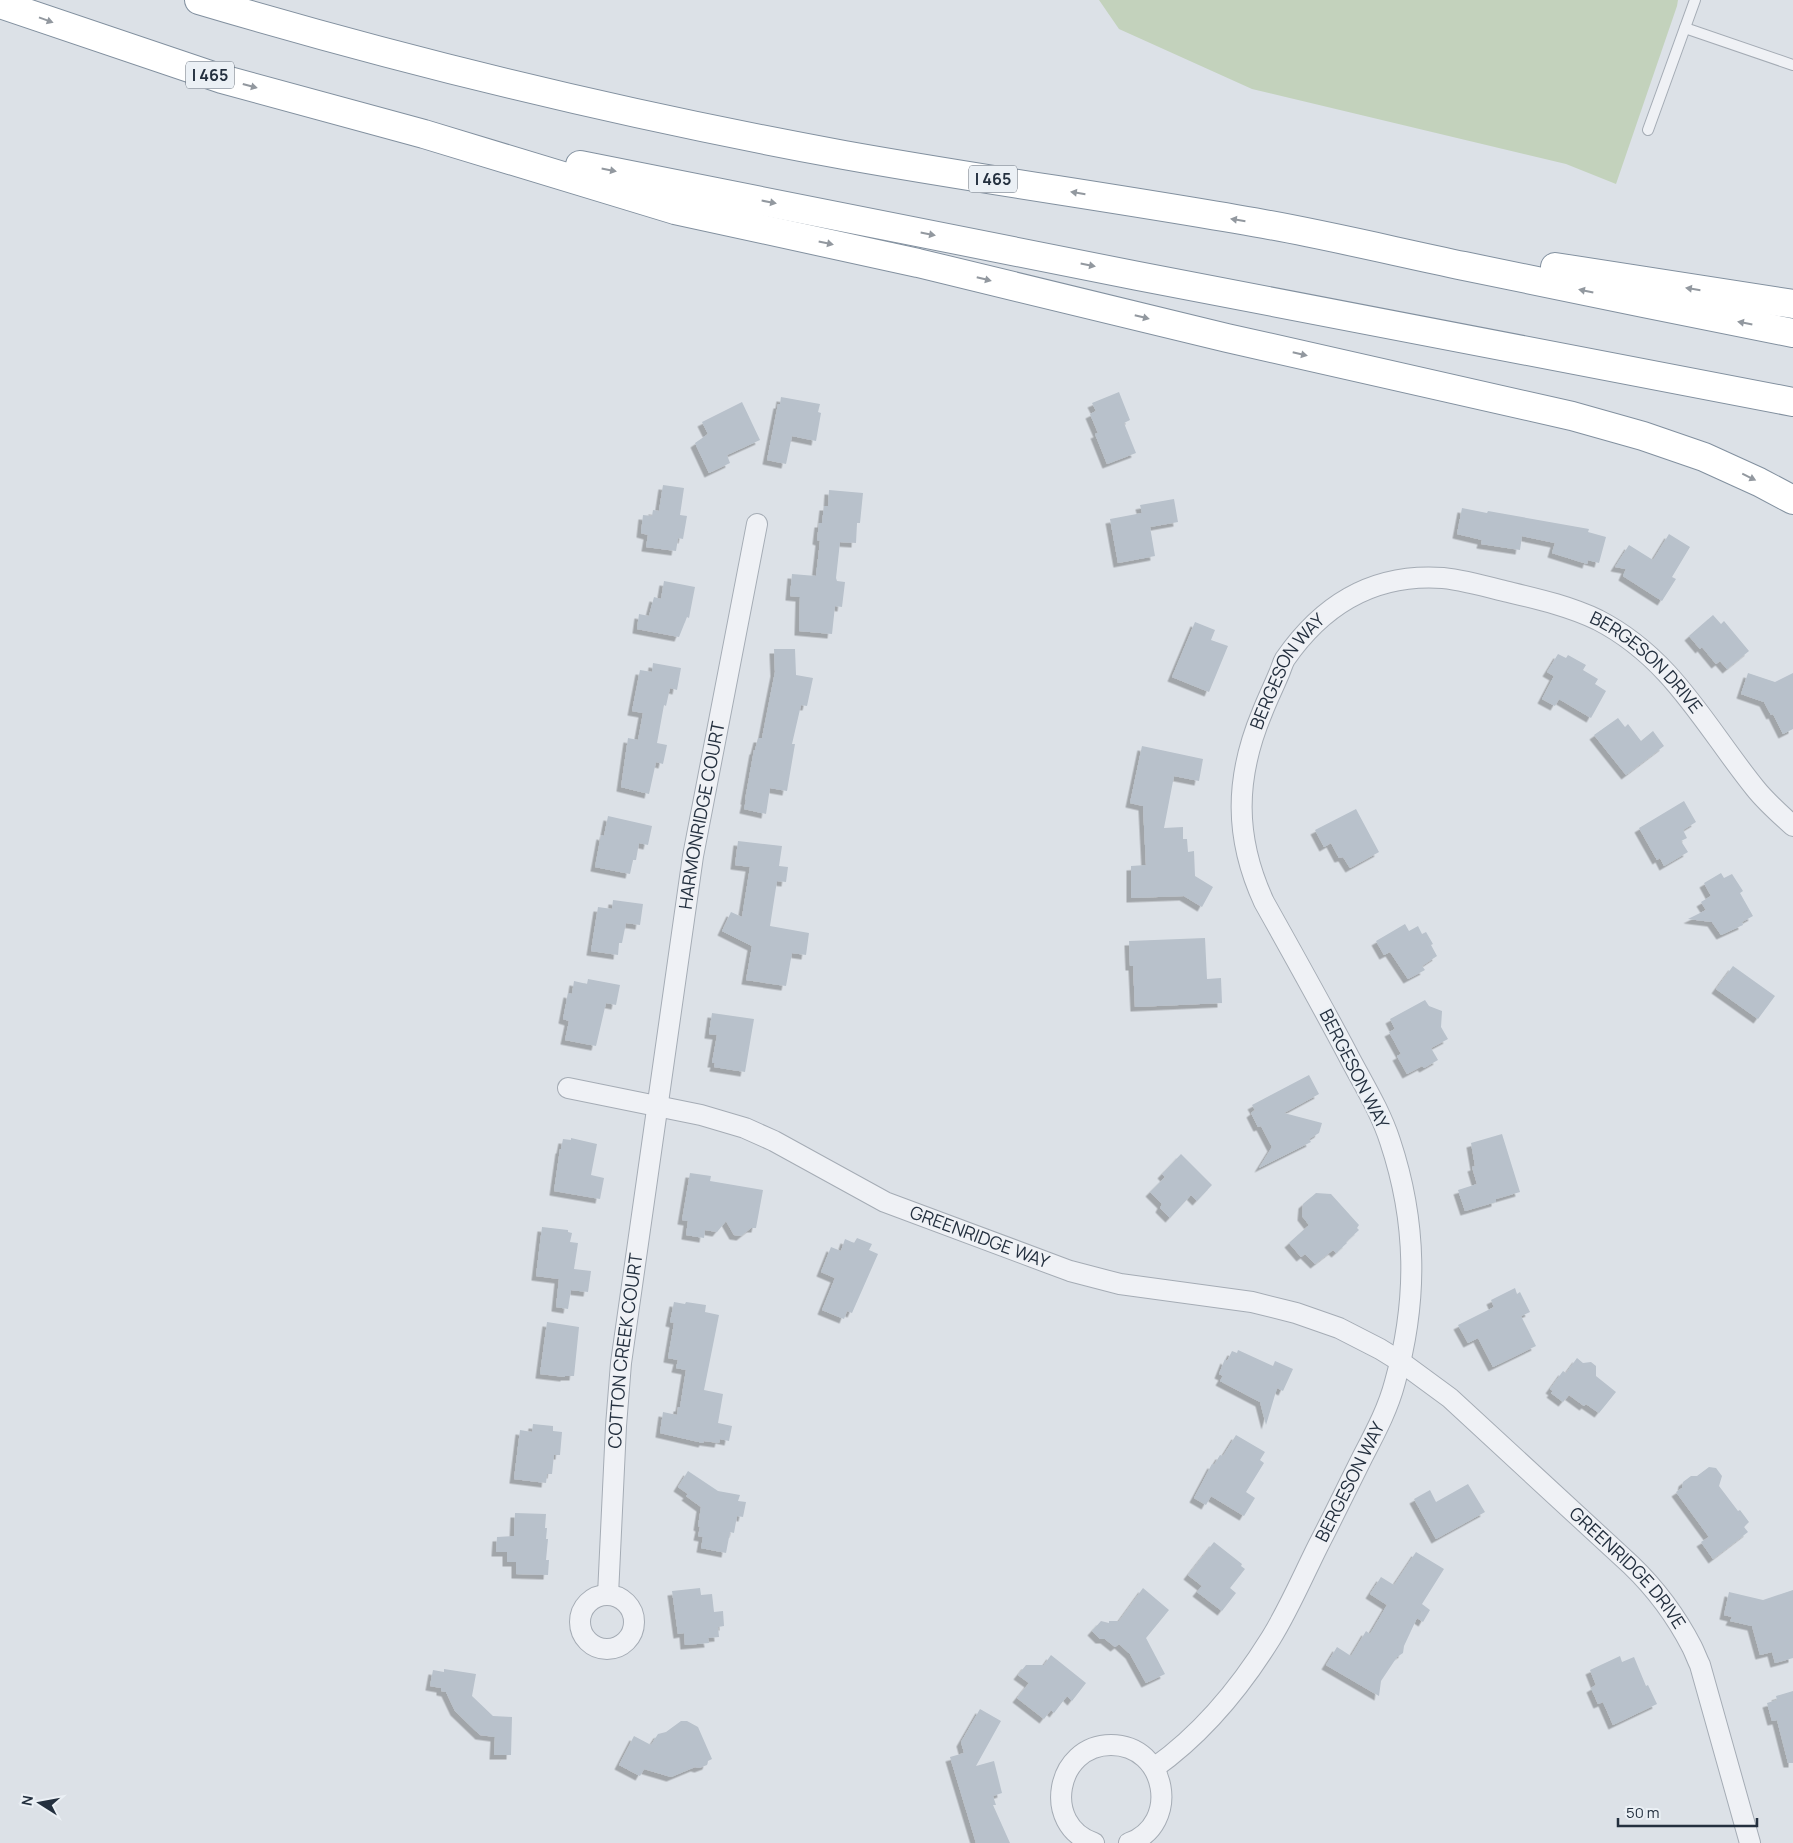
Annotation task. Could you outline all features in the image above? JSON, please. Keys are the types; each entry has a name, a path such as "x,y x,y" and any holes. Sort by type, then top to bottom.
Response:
{"highway":[{"name":"I 465","path":"199,0 302,31 424,64 647,116 844,155 1267,224 1590,292 1793,332"},
{"name":"I 465","path":"0,4 222,79 424,134 1119,272 1793,402"},
{"path":"424,134 676,210 918,263 1226,338 1572,416 1643,436 1704,457 1793,500"},
{"path":"1267,224 1793,304"}],"street":[{"name":"HARMONRIDGE COURT","path":"658,1107 693,856 758,524"},
{"name":"BERGESON WAY","path":"1154,1768 1184,1744 1232,1696 1261,1655 1276,1629 1377,1430 1401,1362 1411,1306 1412,1266 1408,1210 1401,1176 1377,1109 1256,886 1246,852 1241,808 1245,765 1252,739 1280,668 1293,646 1317,620 1352,596 1384,584 1417,578 1448,579"},
{"name":"BERGESON DRIVE","path":"1448,579 1556,604 1588,615 1623,635 1669,674 1752,784 1793,826"},
{"name":"GREENRIDGE WAY","path":"568,1088 709,1117 745,1128 774,1141 886,1202 1070,1272 1120,1284 1239,1299 1282,1308 1338,1328 1401,1362"},
{"name":"COTTON CREEK COURT","path":"608,1595 618,1392 658,1107"},
{"name":"GREENRIDGE DRIVE","path":"1401,1362 1450,1398 1635,1569 1667,1605 1693,1649 1700,1665 1750,1843"},
{"path":"1094,1843 1083,1838 1070,1826 1061,1805 1061,1784 1076,1759 1089,1750 1112,1745 1133,1750 1143,1756 1154,1768 1159,1780 1162,1801 1161,1809 1148,1831 1129,1843"}],"lane":[{"path":"1648,130 1695,0"},
{"path":"1685,28 1793,65"}],"green space":[{"path":"1099,0 1678,0 1616,184 1566,164 1252,89 1119,29"}],"building":[{"path":"1119,392 1130,420 1124,423 1136,453 1107,464 1095,434 1098,433 1090,414 1096,411 1092,403"},
{"path":"781,397 820,404 818,412 821,413 816,441 792,436 786,464 767,460"},
{"path":"742,402 760,440 727,455 730,463 709,473 695,443 708,434 702,422"},
{"path":"663,485 684,488 680,515 687,516 683,539 678,538 676,551 646,547 648,535 641,533 643,515 652,516 653,510 659,511"},
{"path":"829,490 863,493 860,523 857,523 856,543 840,542 836,578 837,581 845,582 842,607 835,606 832,634 799,631 800,597 790,596 792,574 816,576 820,541 817,540 819,523 822,523 824,506 828,506"},
{"path":"1174,499 1178,522 1150,527 1155,556 1118,563 1110,519 1142,513 1140,505"},
{"path":"1462,508 1589,529 1588,532 1606,537 1599,563 1588,560 1587,564 1552,553 1555,543 1522,536 1520,550 1481,544 1482,540 1457,534"},
{"path":"1669,534 1690,547 1672,577 1676,579 1662,601 1623,576 1626,569 1615,567 1629,545 1653,560"},
{"path":"664,581 695,587 689,618 687,617 679,637 637,629 639,614 649,616 654,597 661,599"},
{"path":"1713,615 1721,624 1724,621 1749,651 1727,669 1720,661 1716,664 1702,647 1700,649 1689,636"},
{"path":"1195,622 1215,630 1211,640 1228,646 1209,692 1172,677"},
{"path":"774,649 795,649 796,675 813,678 807,706 801,705 792,744 795,744 787,791 770,788 766,814 744,809 754,750 758,738 762,738 775,672"},
{"path":"1558,654 1566,658 1568,655 1586,665 1583,670 1598,679 1595,684 1606,691 1591,718 1559,699 1555,706 1542,699 1554,676 1547,672"},
{"path":"653,663 681,668 677,690 670,688 666,706 664,705 657,743 667,745 663,764 656,762 649,794 621,787 628,738 638,740 643,713 632,711 640,670 652,672"},
{"path":"1748,673 1775,682 1793,673 1793,729 1783,734 1773,714 1771,715 1764,702 1741,694"},
{"path":"1618,718 1625,727 1628,724 1641,741 1653,731 1664,746 1626,775 1594,735"},
{"path":"1142,746 1203,759 1199,781 1174,776 1164,828 1183,827 1183,839 1187,839 1188,852 1194,851 1195,876 1213,887 1202,907 1184,896 1131,898 1131,866 1146,865 1143,806 1130,803"},
{"path":"1684,801 1696,822 1683,830 1687,838 1681,841 1688,852 1664,866 1660,858 1657,860 1639,828"},
{"path":"1356,809 1379,852 1350,868 1343,857 1339,858 1331,843 1324,847 1315,830"},
{"path":"608,816 652,826 648,845 639,843 636,860 633,860 630,874 595,867 601,835 604,836"},
{"path":"738,841 782,846 779,866 788,867 786,882 777,881 770,926 809,933 806,955 792,953 786,986 746,980 752,946 722,931 731,912 742,917 750,867 735,865"},
{"path":"1721,873 1724,878 1732,874 1743,891 1740,893 1753,916 1742,922 1743,925 1721,935 1712,922 1688,919 1706,910 1701,902 1711,896 1704,883"},
{"path":"613,900 643,904 640,925 626,923 622,943 619,943 618,955 591,951 598,907 612,909"},
{"path":"1405,924 1409,931 1418,926 1422,934 1426,932 1437,956 1422,966 1425,970 1408,979 1390,952 1384,955 1376,941"},
{"path":"1205,938 1207,979 1221,978 1222,1003 1135,1007 1133,966 1130,966 1129,941"},
{"path":"1733,966 1775,996 1758,1019 1716,989"},
{"path":"588,979 620,985 616,1005 606,1003 596,1046 565,1040 569,1021 563,1019 568,993 572,994 574,981 587,984"},
{"path":"1425,1000 1429,1006 1442,1011 1441,1027 1448,1039 1431,1048 1438,1060 1424,1068 1422,1066 1407,1074 1397,1056 1401,1054 1389,1032 1395,1029 1390,1019"},
{"path":"712,1013 754,1019 745,1072 714,1067 715,1063 712,1063 717,1035 709,1034"},
{"path":"1309,1075 1319,1094 1284,1113 1322,1123 1319,1133 1309,1139 1311,1142 1259,1168 1272,1147 1261,1126 1258,1127 1251,1113 1255,1110 1252,1105"},
{"path":"1502,1134 1520,1192 1496,1199 1496,1202 1465,1211 1458,1190 1477,1184 1472,1167 1475,1166 1471,1143"},
{"path":"571,1138 597,1144 591,1175 604,1178 600,1199 554,1191 563,1139 571,1140"},
{"path":"1181,1154 1212,1185 1197,1201 1191,1195 1170,1218 1160,1208 1162,1204 1150,1192 1165,1177 1162,1174"},
{"path":"690,1173 711,1176 710,1181 763,1190 756,1228 751,1228 741,1236 734,1235 726,1221 717,1232 705,1230 704,1238 686,1235 688,1221 682,1220"},
{"path":"1316,1193 1331,1194 1359,1225 1357,1228 1359,1230 1336,1253 1333,1250 1315,1264 1305,1254 1301,1257 1289,1243 1309,1225 1302,1216 1303,1204"},
{"path":"542,1227 568,1230 568,1232 572,1233 570,1242 578,1243 574,1269 591,1271 588,1292 571,1290 568,1309 556,1307 559,1279 536,1276"},
{"path":"857,1238 872,1244 869,1250 878,1254 852,1313 847,1311 844,1319 822,1310 835,1278 821,1272 831,1247 841,1251 845,1239 854,1243"},
{"path":"1515,1288 1517,1294 1520,1292 1530,1312 1521,1316 1536,1346 1493,1367 1478,1338 1468,1343 1458,1325 1494,1307 1491,1300"},
{"path":"674,1302 706,1305 705,1312 719,1315 704,1390 723,1394 718,1423 732,1426 729,1441 720,1439 719,1443 704,1441 703,1443 660,1433 663,1412 677,1415 686,1370 676,1368 678,1360 668,1358 674,1323 670,1322"},
{"path":"547,1322 579,1327 574,1376 565,1377 540,1374"},
{"path":"1238,1350 1273,1366 1275,1361 1293,1369 1283,1391 1277,1388 1266,1425 1260,1402 1220,1381 1223,1376 1219,1374 1225,1359 1227,1361 1232,1351 1237,1353"},
{"path":"1577,1358 1583,1363 1591,1362 1596,1366 1596,1376 1616,1392 1599,1413 1586,1404 1584,1406 1569,1395 1563,1402 1551,1393 1553,1391 1550,1389 1563,1371 1566,1373"},
{"path":"533,1424 553,1426 553,1431 562,1432 560,1455 554,1455 552,1474 547,1474 546,1483 514,1479 520,1430 532,1432"},
{"path":"1236,1435 1265,1452 1260,1460 1264,1463 1246,1492 1255,1498 1244,1516 1211,1496 1206,1505 1194,1498 1212,1464 1214,1465 1220,1455 1223,1456"},
{"path":"1709,1467 1716,1468 1722,1476 1719,1486 1749,1522 1744,1527 1748,1532 1713,1559 1701,1542 1709,1537 1676,1492 1682,1488 1683,1482 1691,1476 1697,1476"},
{"path":"688,1471 718,1491 740,1495 738,1501 746,1502 743,1517 737,1516 734,1533 730,1532 726,1553 701,1548 703,1537 698,1536 700,1527 698,1526 701,1507 686,1496 688,1494 678,1487"},
{"path":"1468,1484 1485,1512 1436,1539 1414,1499 1430,1490 1436,1502"},
{"path":"515,1513 546,1514 545,1528 547,1528 546,1539 548,1539 546,1560 549,1560 548,1575 516,1574 516,1562 507,1562 507,1552 496,1552 497,1537 514,1536"},
{"path":"1214,1542 1242,1564 1241,1566 1245,1569 1230,1588 1236,1593 1222,1611 1197,1592 1202,1586 1188,1575"},
{"path":"1416,1552 1444,1569 1422,1604 1430,1610 1423,1622 1417,1618 1404,1646 1403,1653 1397,1657 1381,1681 1379,1696 1326,1665 1337,1647 1351,1656 1366,1631 1370,1634 1387,1605 1370,1594 1381,1577 1394,1585"},
{"path":"700,1588 701,1595 712,1594 714,1612 723,1611 724,1626 718,1627 719,1637 708,1638 709,1643 685,1645 684,1633 678,1634 672,1591"},
{"path":"1143,1588 1169,1610 1146,1638 1165,1674 1146,1683 1130,1654 1119,1644 1115,1647 1105,1639 1100,1639 1092,1631 1101,1621 1109,1623 1109,1621 1119,1621"},
{"path":"1793,1590 1793,1658 1775,1663 1772,1652 1760,1655 1752,1626 1730,1621 1732,1617 1724,1615 1729,1592 1763,1600"},
{"path":"1051,1655 1086,1683 1072,1701 1067,1696 1054,1713 1051,1710 1044,1719 1017,1698 1029,1683 1018,1675 1026,1665 1044,1665"},
{"path":"1620,1656 1622,1662 1634,1657 1646,1686 1648,1685 1657,1704 1613,1725 1603,1702 1598,1704 1591,1688 1596,1685 1590,1670"},
{"path":"444,1669 476,1674 472,1696 493,1716 512,1717 511,1755 494,1755 495,1737 480,1735 455,1711 446,1692 441,1691 441,1688 430,1686 433,1670 444,1672"},
{"path":"1793,1691 1793,1763 1788,1763 1777,1720 1772,1721 1767,1703 1777,1700 1776,1696"},
{"path":"980,1709 1001,1721 976,1766 994,1761 1002,1793 993,1796 996,1805 993,1805 1010,1843 976,1843 950,1757 964,1753 961,1742"},
{"path":"681,1721 687,1721 698,1727 712,1759 708,1761 707,1765 699,1768 695,1767 671,1777 644,1769 640,1776 619,1765 634,1736 651,1745 658,1734 666,1732"}]}
